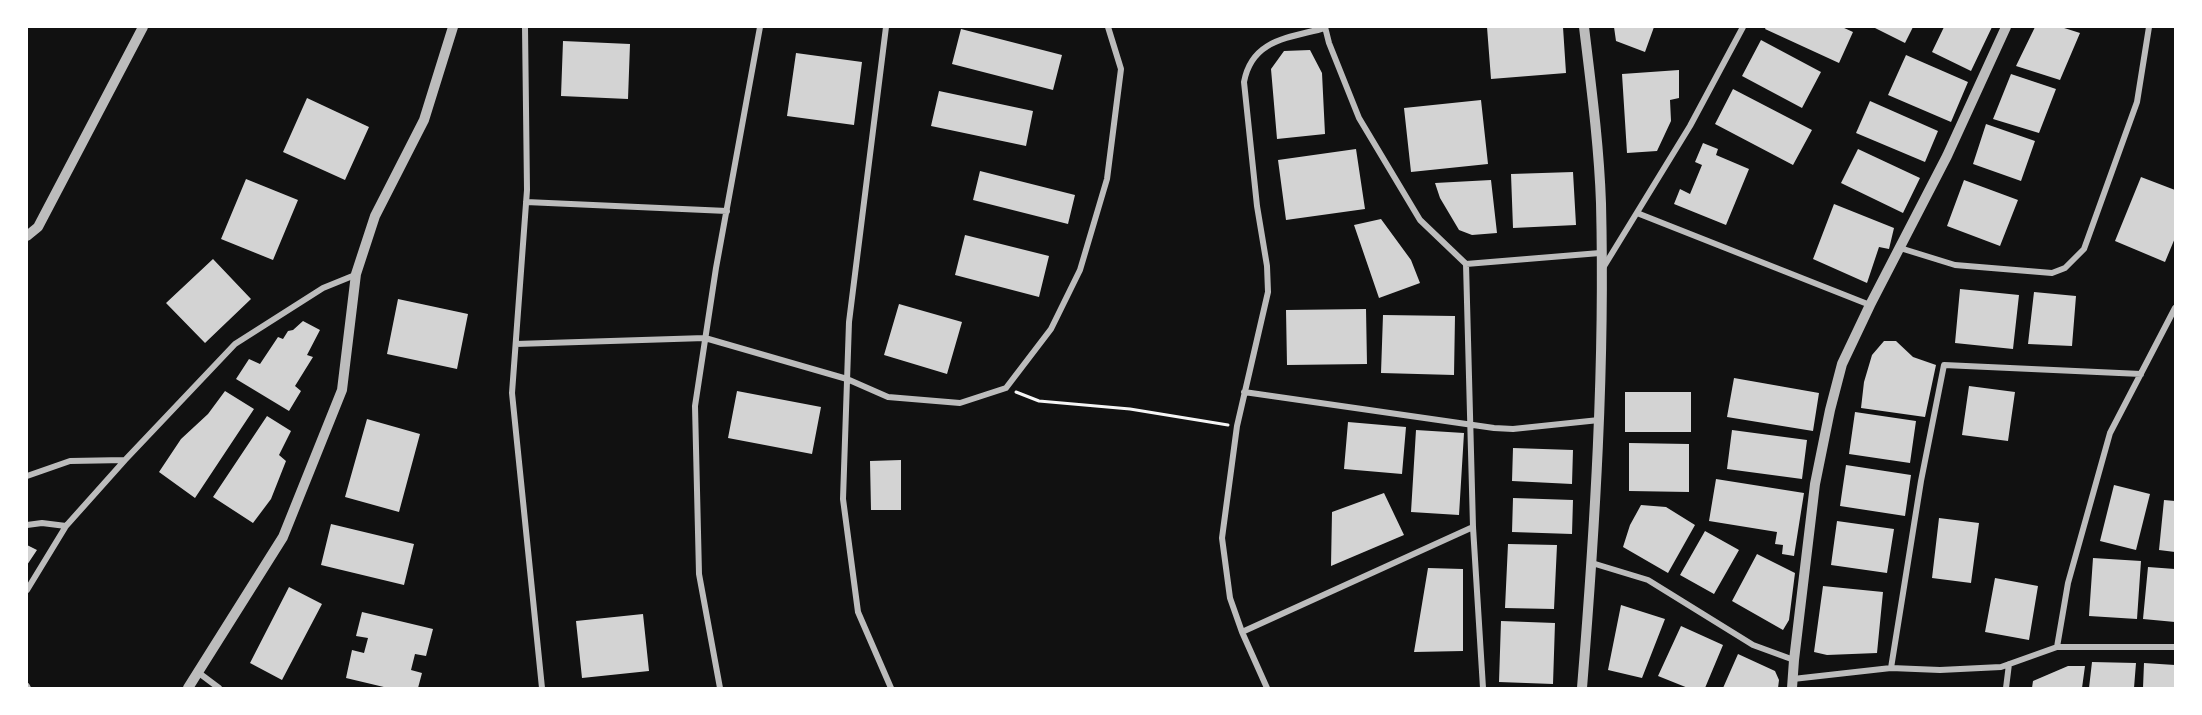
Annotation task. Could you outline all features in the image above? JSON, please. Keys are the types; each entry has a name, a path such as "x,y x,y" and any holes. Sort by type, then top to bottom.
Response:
{"street":[{"path":"27,236 38,227 143,27"},
{"path":"188,688 199,674 282,537 342,390 356,274 375,216 424,120 453,27"},
{"path":"525,27 526,202 512,393 542,688"},
{"path":"720,688 699,574 695,406 760,27"},
{"path":"886,27 849,322 843,499 858,612 891,688"},
{"path":"516,344 705,338 847,379 888,397 960,403 1006,388 1051,329 1080,270 1107,179 1121,69 1108,27"},
{"path":"1267,688 1242,632 1230,598 1222,538 1237,426 1268,292 1267,266 1257,206 1244,82 1246,68 1253,56 1263,47 1325,27 1329,43 1359,118 1414,210 1420,220 1467,264 1473,527 1483,688"},
{"path":"1582,688 1592,563 1599,420 1600,273 1600,201 1584,27"},
{"path":"1600,273 1690,126 1743,27"},
{"path":"2006,27 1947,156 1842,364 1815,484 1793,684 1891,668 1940,670 2001,667 2057,647 2175,647"},
{"path":"1900,248 1955,265 2052,273 2065,268 2085,249 2137,102 2149,27"},
{"path":"526,202 727,211"},
{"path":"1637,213 1870,305"},
{"path":"1467,264 1600,254"},
{"path":"27,590 66,526 235,344 323,288 356,274"},
{"path":"2057,647 2068,583 2110,433 2175,308"},
{"path":"1891,668 1921,481 1944,365 2140,374"},
{"path":"1244,392 1494,428 1512,429 1599,420"},
{"path":"27,476 69,461 125,460"},
{"path":"27,525 42,523 66,526"},
{"path":"1242,632 1473,527"},
{"path":"1592,563 1648,580 1753,645 1794,660"},
{"path":"2006,688 2009,664"},
{"path":"199,674 219,688"}],"path":[{"path":"1006,388 1039,401 1130,409 1237,426"}],"building":[{"path":"1487,27 1563,27 1566,73 1491,79"},
{"path":"1614,27 1654,27 1645,52 1616,41"},
{"path":"1766,27 1842,27 1853,32 1839,63 1765,29"},
{"path":"1873,27 1913,27 1905,43"},
{"path":"1944,27 1992,27 1971,71 1932,52"},
{"path":"2035,27 2061,27 2080,33 2060,80 2016,66"},
{"path":"961,29 1062,55 1053,90 952,64"},
{"path":"1761,40 1821,72 1802,108 1742,76"},
{"path":"563,41 630,44 628,99 561,96"},
{"path":"1310,50 1322,73 1325,134 1277,139 1271,69 1284,51"},
{"path":"796,53 862,62 854,125 787,116"},
{"path":"1906,55 1968,82 1951,122 1888,95"},
{"path":"1679,70 1679,98 1670,100 1671,121 1657,151 1627,153 1622,74"},
{"path":"2011,74 2056,89 2039,133 1993,119"},
{"path":"1733,89 1812,130 1793,165 1715,124"},
{"path":"939,91 1033,111 1026,146 931,126"},
{"path":"307,98 369,127 345,180 283,152"},
{"path":"1481,100 1488,164 1411,172 1404,108"},
{"path":"1870,101 1938,131 1925,162 1856,133"},
{"path":"1986,124 2035,141 2021,181 1973,164"},
{"path":"1703,143 1718,149 1716,155 1749,169 1726,225 1674,204 1680,189 1690,194 1702,165 1695,162"},
{"path":"1356,149 1365,209 1286,220 1278,160"},
{"path":"1858,149 1920,178 1903,213 1841,183"},
{"path":"980,171 1075,195 1068,224 973,200"},
{"path":"1573,172 1576,225 1513,228 1511,174"},
{"path":"2141,177 2175,190 2175,238 2165,262 2115,241"},
{"path":"246,179 298,200 273,260 221,239"},
{"path":"1491,180 1497,233 1472,235 1459,230 1440,198 1435,183"},
{"path":"1964,180 2018,200 2000,246 1947,226"},
{"path":"1834,204 1894,228 1889,249 1879,247 1867,283 1813,259"},
{"path":"1381,219 1411,260 1420,283 1379,298 1354,225"},
{"path":"965,235 1049,256 1039,297 955,275"},
{"path":"213,259 251,299 205,343 166,303"},
{"path":"1960,289 2019,295 2013,349 1955,343"},
{"path":"2034,292 2076,296 2072,346 2028,344"},
{"path":"398,299 468,314 457,369 387,354"},
{"path":"899,304 962,322 947,374 884,355"},
{"path":"1366,309 1367,364 1287,365 1286,310"},
{"path":"1383,315 1455,316 1454,375 1381,373"},
{"path":"303,321 320,330 307,355 313,357 295,386 301,391 289,411 236,379 249,359 260,364 278,337 283,339 288,331 293,330"},
{"path":"1884,341 1896,341 1913,357 1936,365 1925,417 1861,408 1864,382 1872,355"},
{"path":"1734,378 1819,393 1813,431 1727,417"},
{"path":"1969,386 2015,392 2008,441 1962,435"},
{"path":"225,391 254,409 195,498 159,472 181,439 208,414"},
{"path":"737,391 821,407 812,454 728,438"},
{"path":"1625,392 1691,392 1691,432 1625,432"},
{"path":"1855,412 1916,421 1910,463 1849,454"},
{"path":"267,416 291,431 279,455 286,461 271,499 253,523 213,497"},
{"path":"367,419 420,434 399,512 345,497"},
{"path":"1348,422 1406,427 1402,474 1344,469"},
{"path":"1416,430 1464,433 1459,515 1411,512"},
{"path":"1732,430 1807,440 1802,479 1727,469"},
{"path":"1629,443 1689,444 1689,492 1629,491"},
{"path":"1513,448 1573,450 1572,484 1512,481"},
{"path":"901,460 901,510 871,510 870,461"},
{"path":"1846,465 1911,475 1905,516 1840,506"},
{"path":"1716,479 1804,493 1794,556 1782,554 1783,545 1775,544 1777,532 1709,521"},
{"path":"2114,485 2150,494 2136,550 2100,541"},
{"path":"1384,493 1404,535 1331,566 1332,512"},
{"path":"1513,498 1573,500 1572,534 1512,532"},
{"path":"2164,500 2175,501 2175,552 2159,550"},
{"path":"1641,505 1666,507 1695,525 1668,573 1623,547 1630,525"},
{"path":"1939,518 1979,523 1971,583 1932,578"},
{"path":"1837,521 1894,529 1887,573 1831,565"},
{"path":"331,524 414,544 404,585 321,565"},
{"path":"1705,531 1739,550 1714,594 1680,575"},
{"path":"1508,544 1557,545 1554,609 1505,608"},
{"path":"27,545 37,550 27,565"},
{"path":"1757,554 1795,573 1789,620 1783,630 1732,601"},
{"path":"2093,558 2141,561 2137,619 2089,616"},
{"path":"2148,567 2175,569 2175,622 2143,619"},
{"path":"1428,568 1463,569 1463,651 1414,652"},
{"path":"1995,578 2038,586 2029,640 1985,632"},
{"path":"1823,586 1883,592 1877,653 1827,655 1814,652"},
{"path":"289,587 322,604 282,680 250,663"},
{"path":"1621,605 1665,619 1642,678 1608,670"},
{"path":"362,612 433,629 426,656 415,654 411,670 422,673 418,688 388,688 346,678 352,650 364,653 368,638 356,636"},
{"path":"643,614 649,671 582,678 576,621"},
{"path":"1501,621 1555,623 1553,684 1499,682"},
{"path":"1681,626 1723,645 1705,688 1688,688 1658,676"},
{"path":"1738,654 1775,671 1779,680 1778,688 1723,688"},
{"path":"2092,662 2136,663 2134,688 2089,688"},
{"path":"2144,663 2175,665 2175,688 2143,688"},
{"path":"2068,666 2085,666 2082,688 2032,688 2033,681"}]}
